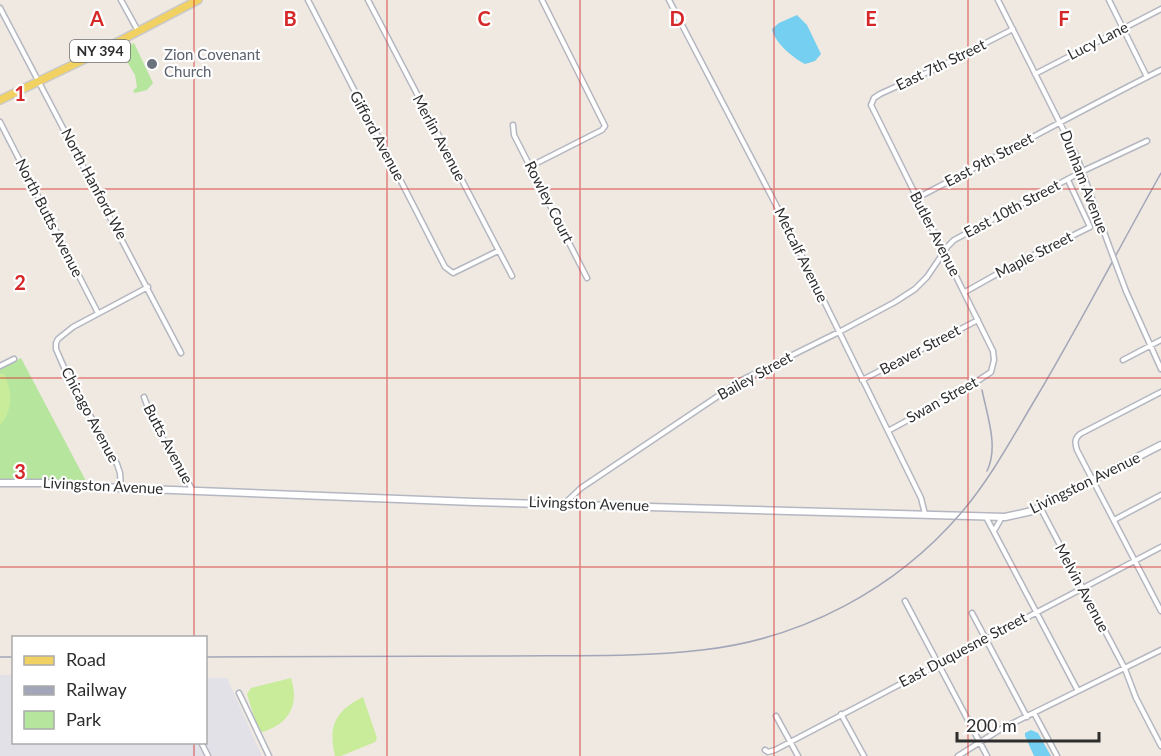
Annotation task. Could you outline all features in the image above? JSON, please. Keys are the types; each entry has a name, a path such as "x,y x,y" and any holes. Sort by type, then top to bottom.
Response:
{"main road":[{"name":"NY 394","path":"0,100 139,32 198,0"}],"street":[{"path":"122,0 139,32"},
{"name":"Gifford Avenue","path":"308,0 436,250 449,271 453,273 498,251"},
{"name":"Merlin Avenue","path":"368,0 512,276"},
{"path":"531,166 602,130 605,126 542,0"},
{"name":"Metcalf Avenue","path":"669,0 787,226 921,498 925,515"},
{"name":"Dunham Avenue","path":"998,0 1083,171 1126,291 1161,369"},
{"path":"1109,0 1147,77"},
{"name":"North Hanford We","path":"0,8 181,353"},
{"name":"Lucy Lane","path":"1035,74 1161,9"},
{"name":"East 7th Street","path":"872,103 874,98 880,94 1013,29"},
{"name":"East 9th Street","path":"917,198 1161,70"},
{"name":"Butler Avenue","path":"872,103 872,110 993,351 994,368"},
{"name":"North Butts Avenue","path":"0,122 98,313"},
{"name":"Rowley Court","path":"513,125 514,135 587,278"},
{"name":"East 10th Street","path":"944,251 954,240 1083,171 1147,141"},
{"name":"Maple Street","path":"965,292 1090,226 1068,180"},
{"name":"Bailey Street","path":"564,504 581,488 742,380 839,332 915,289 927,278 944,251"},
{"path":"98,313 148,287"},
{"name":"Chicago Avenue","path":"98,313 65,332 58,339 56,349 66,372 117,464 121,488"},
{"name":"Beaver Street","path":"862,380 978,320"},
{"path":"1123,360 1161,340"},
{"path":"0,366 14,359"},
{"name":"Swan Street","path":"888,430 970,386 994,368"},
{"path":"1161,392 1080,434 1075,443 1161,611"},
{"name":"Butts Avenue","path":"144,397 153,421 193,491"},
{"name":"Livingston Avenue","path":"0,483 45,483 474,502 1002,517 1014,516 1040,507 1161,445"},
{"path":"1114,520 1161,495"},
{"name":"Melvin Avenue","path":"1040,507 1125,669 1136,698 1161,746"},
{"path":"986,516 1078,692"},
{"path":"994,532 1002,517"},
{"name":"East Duquesne Street","path":"765,750 771,752 791,742 1161,547"},
{"path":"1156,600 1161,597"},
{"path":"905,601 987,756"},
{"path":"972,613 1027,717"},
{"path":"958,756 1034,713 1161,650"},
{"path":"239,693 269,756"},
{"path":"1034,713 1057,756"},
{"path":"841,714 864,756"},
{"path":"776,716 798,756"}],"shaded area":[{"path":"0,675 12,675 12,744 207,744 207,678 227,678 262,756 0,756"}],"green space":[{"path":"134,43 153,83 147,90 135,93 133,91 137,87 135,75 123,55 116,57 112,55"},
{"path":"21,358 87,483 0,480 0,369"},
{"path":"0,374 4,374 7,381 10,401 7,413 0,425"},
{"path":"291,678 294,698 289,713 278,725 259,733 247,694 251,688"},
{"path":"363,697 377,738 375,742 341,756 335,756 332,736 336,720 353,702"}],"water":[{"path":"797,15 807,25 821,54 815,61 805,64 785,49 776,39 772,29 779,23"},
{"path":"1031,730 1038,733 1051,756 1034,756 1025,736 1025,733"}],"railway":[{"path":"207,657 600,656 677,653 739,644 776,635 845,606 877,587 907,565 961,513 982,486 1052,370 1161,173"},
{"path":"982,390 992,441 992,452 987,471"},
{"path":"0,657 12,657"}],"place":[{"name":"Zion Covenant Church","path":"152,64"}]}
